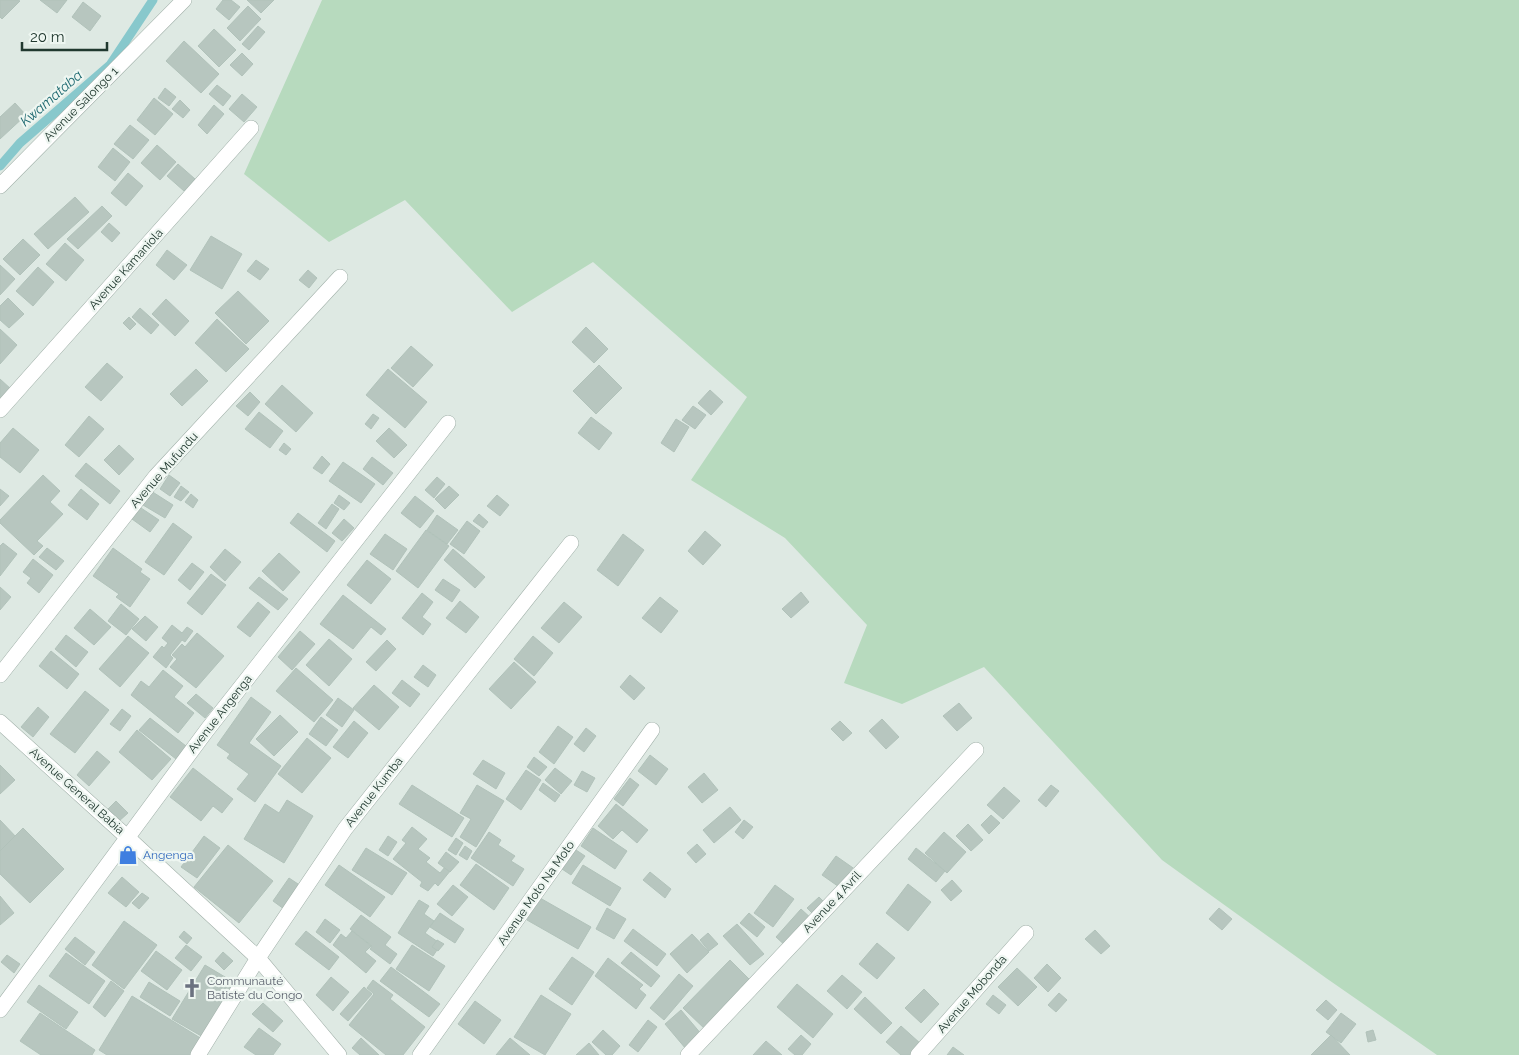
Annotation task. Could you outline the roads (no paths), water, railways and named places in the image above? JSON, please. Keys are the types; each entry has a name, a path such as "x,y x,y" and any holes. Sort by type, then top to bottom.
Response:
{"street":[{"name":"Avenue Salongo 1","path":"0,186 184,0"},
{"name":"Avenue Kamaniola","path":"0,410 252,128"},
{"name":"Avenue Mufundu","path":"0,675 156,476 340,277"},
{"name":"Avenue Angenga","path":"0,1010 207,730 448,423"},
{"name":"Avenue Kumba","path":"198,1055 258,958 345,829 571,543"},
{"name":"Avenue General Babia","path":"0,722 258,958 339,1055"},
{"name":"Avenue Moto Na Moto","path":"420,1055 652,730"},
{"name":"Avenue 4 Avril","path":"688,1055 976,750"},
{"name":"Avenue Mobonda","path":"918,1055 1026,932"}],"waterway":[{"name":"Kwamataba","path":"0,166 20,143 110,65 153,0"}],"place":[{"name":"Angenga","path":"128,855"},
{"name":"Communauté Batiste du Congo","path":"192,988"}]}
